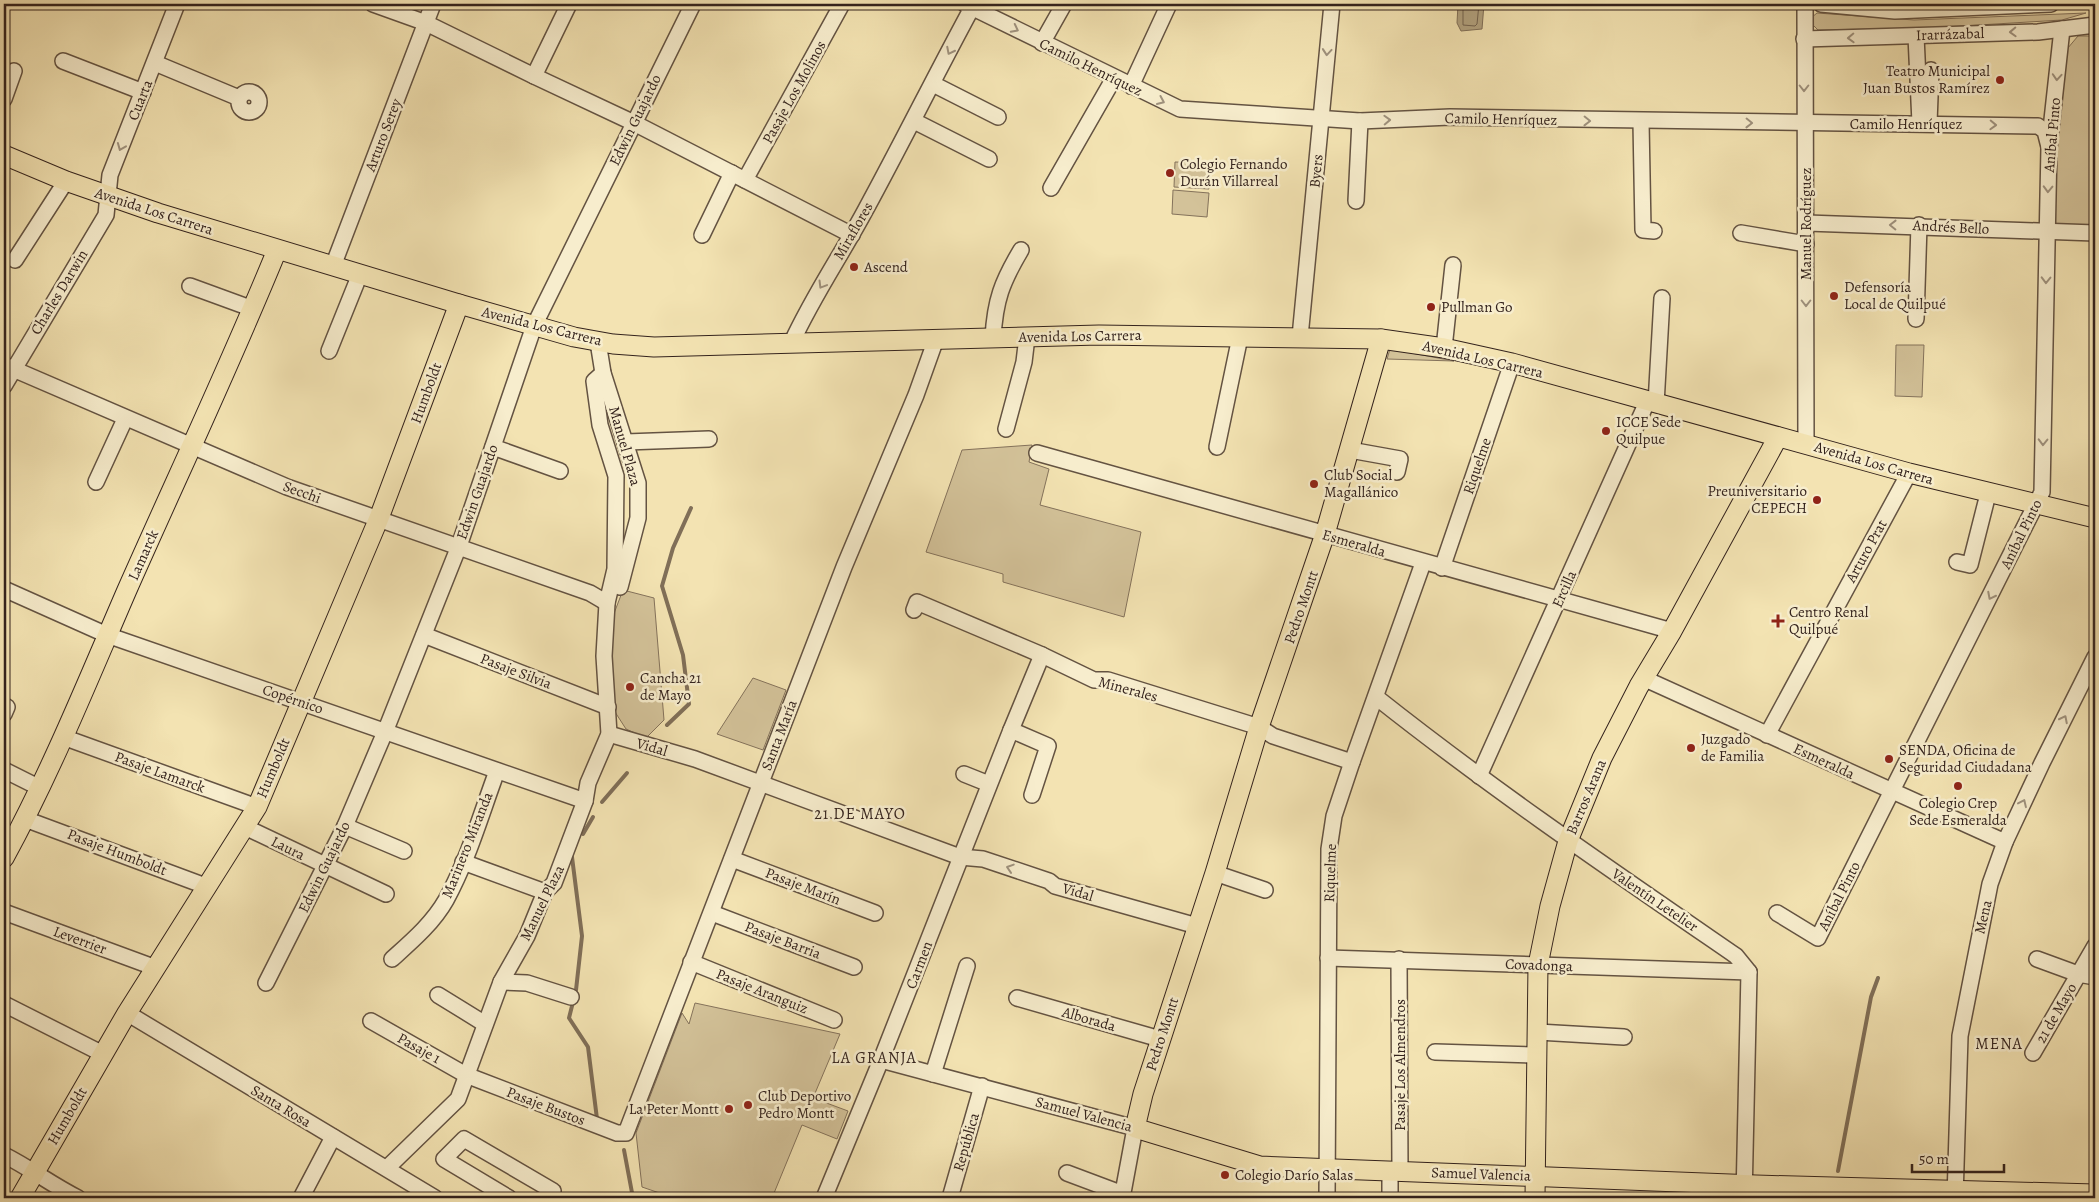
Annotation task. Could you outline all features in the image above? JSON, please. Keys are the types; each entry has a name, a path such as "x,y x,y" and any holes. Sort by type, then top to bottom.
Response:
{"main road":[{"name":"Avenida Los Carrera","path":"4,155 109,196 278,250 534,326 598,342 654,347 1102,335 1381,339 1444,348 1512,363 1909,473 1988,494 2095,518"},
{"name":"Lamarck","path":"4,858 26,818 63,737 190,447 230,365 278,250"},
{"name":"Humboldt","path":"20,1198 127,1013 257,808 379,518 459,304"},
{"name":"Pedro Montt","path":"1135,1128 1160,1039 1216,873 1260,727 1325,534 1381,339"},
{"name":"Barros Arana","path":"1535,1198 1538,965 1550,906 1568,841 1602,758 1643,678 1672,631 1778,437"},
{"name":"Samuel Valencia","path":"1135,1128 1260,1166 1535,1175 1744,1191 2095,1194"}],"street":[{"name":"Cuarta","path":"109,196 110,175 177,4"},
{"path":"373,4 426,23 634,123 852,235"},
{"name":"Arturo Serey","path":"333,266 433,4"},
{"path":"534,76 569,4"},
{"name":"Edwin Guajardo","path":"266,983 345,826 385,732 459,546 534,326 693,4"},
{"name":"Pasaje Los Molinos","path":"702,235 842,4"},
{"path":"1042,43 1064,4"},
{"path":"1131,86 1169,4"},
{"name":"Byers","path":"1300,337 1332,4"},
{"name":"Manuel Rodríguez","path":"1805,4 1804,123 1807,223 1806,444"},
{"path":"1821,4 1895,11 2051,4"},
{"name":"Camilo Henríquez","path":"970,5 1042,43 1180,109 1360,121 1450,117 1641,122 1924,123 2038,126 2045,131 2049,147"},
{"name":"Miraflores","path":"792,342 806,312 852,235 914,121 970,5"},
{"name":"Irarrázabal","path":"1804,39 2038,32 2095,25"},
{"name":"Aníbal Pinto","path":"1777,912 1818,938 2042,492 2049,147 2062,28"},
{"path":"1916,36 1924,123"},
{"path":"63,60 143,92"},
{"path":"155,63 239,98"},
{"path":"1924,123 1931,70"},
{"path":"4,99 14,71"},
{"path":"1051,188 1114,78"},
{"path":"933,84 998,118"},
{"path":"914,121 989,159"},
{"path":"1356,201 1360,121"},
{"path":"1641,122 1643,230 1654,230"},
{"path":"15,260 66,180"},
{"name":"Charles Darwin","path":"4,386 8,367 106,214 109,196"},
{"name":"Andrés Bello","path":"1807,223 1919,225 2095,233"},
{"path":"1916,319 1919,225"},
{"path":"1740,232 1806,244"},
{"path":"993,338 994,316 1001,287 1021,250"},
{"path":"1444,348 1453,265"},
{"path":"329,350 360,274"},
{"path":"190,286 253,309"},
{"path":"1652,403 1662,298"},
{"path":"1006,429 1024,362 1027,337"},
{"path":"1217,447 1240,337"},
{"name":"Santa María","path":"626,1133 847,558 916,395 936,339"},
{"name":"Manuel Plaza","path":"598,342 603,373 638,483 638,518 619,588 607,603"},
{"name":"Riquelme","path":"1442,568 1512,363"},
{"name":"Secchi","path":"8,367 190,447 287,487 590,593 607,603"},
{"name":"Manuel Plaza","path":"387,1168 458,1099 501,982 527,936 545,892 554,884 585,801 588,783 609,734 604,656 607,603 615,569 617,516 616,476 600,425 594,381 603,373"},
{"name":"Ercilla","path":"1478,776 1652,403"},
{"path":"96,482 125,418"},
{"path":"626,442 709,439"},
{"path":"493,447 560,471"},
{"path":"1350,450 1400,460 1397,472"},
{"name":"Esmeralda","path":"1037,453 1672,631"},
{"name":"Arturo Prat","path":"1767,735 1909,473"},
{"path":"1957,562 1970,565 1988,494"},
{"name":"Riquelme","path":"1327,1198 1329,849 1334,816 1424,563"},
{"name":"Copérnico","path":"4,589 107,635 585,801"},
{"name":"Minerales","path":"914,610 916,602 1042,655 1094,680 1108,680 1260,727 1273,736 1352,762"},
{"name":"Pasaje Silvia","path":"424,635 608,707"},
{"name":"Carmen","path":"824,1198 1042,655"},
{"name":"Mena","path":"1955,1194 1960,1036 1964,1006 1990,884 2005,842 2095,657"},
{"name":"Esmeralda","path":"1643,678 2005,842"},
{"name":"Valentín Letelier","path":"1376,697 1478,776 1568,841 1736,956 1749,972"},
{"path":"1011,730 1048,746 1032,795"},
{"name":"Vidal","path":"609,734 695,759 960,857 983,859 1049,881 1055,886 1197,926"},
{"name":"Pasaje Lamarck","path":"63,737 257,808"},
{"path":"4,770 40,788"},
{"name":"Marinero Miranda","path":"392,959 423,930 445,900 463,862 497,771"},
{"path":"964,774 989,784"},
{"name":"Pasaje Humboldt","path":"26,818 208,886"},
{"path":"345,826 404,851"},
{"name":"Laura","path":"245,827 386,894"},
{"name":"Pasaje Marín","path":"732,859 875,913"},
{"path":"463,862 545,892"},
{"path":"1216,873 1265,890"},
{"name":"Leverrier","path":"4,912 156,968"},
{"name":"Pasaje Barria","path":"712,912 854,967"},
{"name":"21 de Mayo","path":"2033,1054 2095,946"},
{"name":"Covadonga","path":"1328,958 1749,972"},
{"name":"Pasaje Los Almendros","path":"1390,1198 1395,1171 1399,959"},
{"path":"2037,959 2078,974 2095,977"},
{"name":"Pasaje Aranguiz","path":"691,962 834,1020"},
{"path":"933,1074 967,966"},
{"path":"1744,1191 1749,972"},
{"path":"501,982 527,983 571,997"},
{"path":"438,995 485,1024"},
{"name":"Alborada","path":"1018,998 1160,1039"},
{"path":"4,1004 103,1054"},
{"name":"Santa Rosa","path":"127,1013 436,1198"},
{"name":"Pasaje 1","path":"372,1021 466,1075"},
{"path":"1538,1032 1624,1037"},
{"path":"1435,1052 1536,1055"},
{"name":"Samuel Valencia","path":"881,1060 1135,1128"},
{"name":"Pasaje Bustos","path":"466,1075 617,1133 626,1133"},
{"name":"República","path":"950,1198 982,1086"},
{"name":"Pedro Montt","path":"1122,1196 1135,1128"},
{"path":"301,1198 333,1137"},
{"path":"509,1198 439,1164 464,1139 553,1191 549,1198"},
{"path":"4,1155 35,1171 42,1179 78,1198"},
{"path":"1067,1174 1122,1196"}],"shaded area":[{"path":"1817,13 1914,20 2086,13 2062,20 1929,28 1818,30 1813,25 1811,18"},
{"path":"2078,36 2095,36 2095,228 2064,227 2054,223 2062,55"},
{"path":"1175,162 1210,163 1209,189 1174,187"},
{"path":"1173,190 1209,193 1207,217 1172,214"},
{"path":"1896,345 1924,345 1922,397 1895,396"},
{"path":"1390,349 1454,361 1387,359"},
{"path":"1032,445 1029,462 1049,469 1040,505 1141,532 1124,617 1003,582 1003,574 926,552 962,450"},
{"path":"623,590 654,598 664,720 646,738 626,729 615,712 610,641 613,616"},
{"path":"753,678 786,690 763,750 717,734"},
{"name":"La Peter Montt","path":"695,1003 840,1034 813,1098 848,1111 837,1139 802,1125 772,1198 674,1198 642,1187 636,1133 682,1013 689,1024"}],"water":[{"path":"1458,4 1484,4 1482,29 1461,31 1457,23"}],"waterway":[{"path":"667,725 689,704 683,655 662,586 673,548 691,508"},
{"path":"602,802 627,773"},
{"path":"583,834 593,817"},
{"path":"572,857 582,936 576,990 569,1018 588,1047 597,1119"},
{"path":"1838,1171 1871,997 1878,978"},
{"path":"624,1150 633,1198"}],"place":[{"name":"Teatro Municipal Juan Bustos Ramírez","path":"2000,80"},
{"name":"Colegio Fernando Durán Villarreal","path":"1170,173"},
{"name":"Ascend","path":"854,267"},
{"name":"Defensoría Local de Quilpué","path":"1834,296"},
{"name":"Pullman Go","path":"1431,307"},
{"name":"ICCE Sede Quilpue","path":"1606,431"},
{"name":"Club Social Magallánico","path":"1314,484"},
{"name":"Preuniversitario CEPECH","path":"1817,500"},
{"name":"Centro Renal Quilpué","path":"1778,621"},
{"name":"Cancha 21 de Mayo","path":"630,687"},
{"name":"Juzgado de Familia","path":"1691,748"},
{"name":"SENDA, Oficina de Seguridad Ciudadana","path":"1889,759"},
{"name":"Colegio Crep Sede Esmeralda","path":"1958,786"},
{"name":"Club Deportivo Pedro Montt","path":"748,1105"},
{"name":"La Peter Montt","path":"729,1109"},
{"name":"Colegio Darío Salas","path":"1225,1175"}],"district":[{"name":"21 DE MAYO","path":"860,814"},
{"name":"MENA","path":"1999,1044"},
{"name":"LA GRANJA","path":"874,1058"}]}
